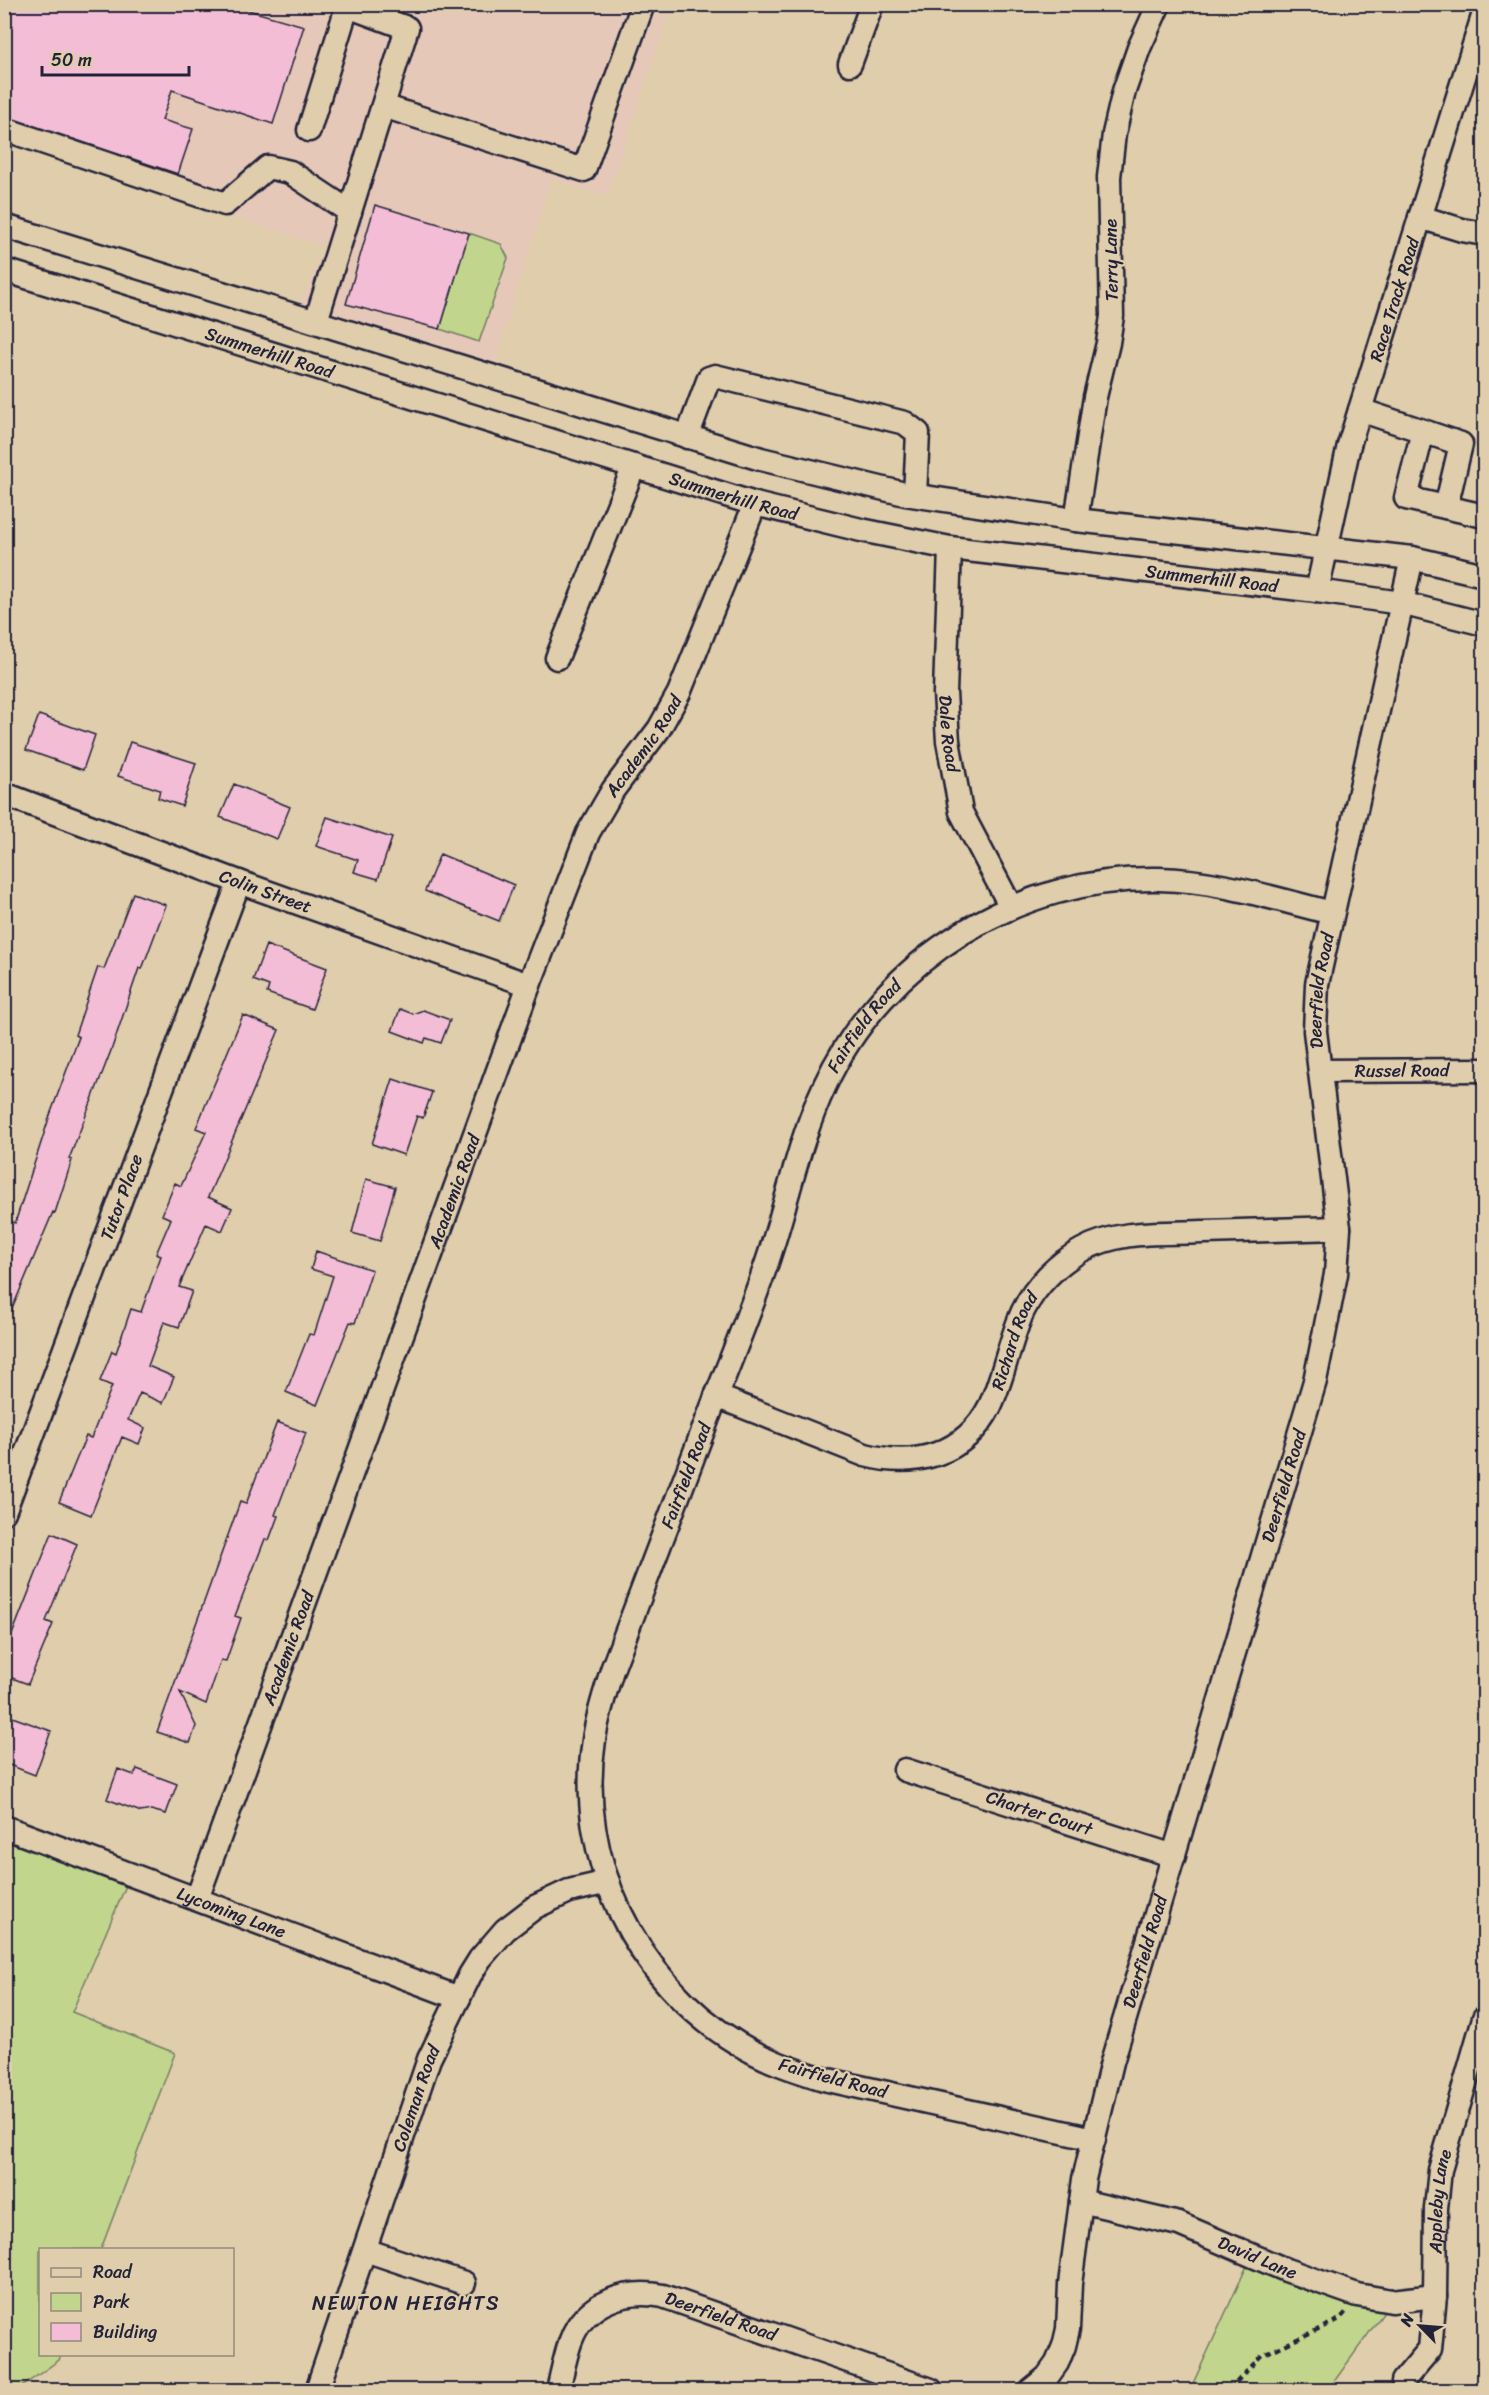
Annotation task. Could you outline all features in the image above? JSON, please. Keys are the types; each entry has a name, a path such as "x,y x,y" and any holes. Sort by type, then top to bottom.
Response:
{"street":[{"path":"383,106 584,170 643,4"},
{"path":"850,64 872,4"},
{"name":"Terry Lane","path":"1076,520 1095,397 1112,316 1109,177 1114,134 1124,91 1139,48 1159,4"},
{"path":"309,130 345,6 407,28 316,321"},
{"name":"Race Track Road","path":"1317,591 1349,445 1485,13"},
{"path":"4,129 225,204 268,167 290,172 350,213"},
{"path":"1420,218 1485,234"},
{"path":"4,226 761,459 915,495 1076,520 1412,558 1485,575"},
{"name":"Summerhill Road","path":"4,270 755,504 861,530 950,548 1401,603 1485,624"},
{"path":"687,437 709,378 715,376 905,423 918,433 915,495"},
{"path":"1360,410 1461,444 1446,507"},
{"path":"1423,431 1406,498 1485,516"},
{"path":"557,658 634,466"},
{"name":"Academic Road","path":"198,1899 529,985 588,833 613,790 659,729 679,693 755,504"},
{"name":"Dale Road","path":"950,548 945,693 948,741 961,812 1011,907"},
{"name":"Deerfield Road","path":"1031,2391 1047,2377 1064,2346 1068,2329 1070,2284 1081,2201 1112,2062 1315,1381 1336,1274 1339,1228 1315,1031 1317,984 1412,558"},
{"name":"Colin Street","path":"4,794 239,882 529,985"},
{"name":"Fairfield Road","path":"1094,2139 824,2079 764,2058 710,2025 664,1980 627,1928 608,1881 596,1838 591,1806 592,1753 599,1711 612,1670 764,1271 811,1120 825,1085 843,1052 882,999 916,966 953,938 978,923 1011,907 1047,894 1084,885 1121,880 1196,881 1234,888 1332,913"},
{"name":"Tutor Place","path":"4,1512 239,882"},
{"name":"Russel Road","path":"1320,1071 1485,1070"},
{"name":"Richard Road","path":"717,1396 865,1455 886,1460 907,1461 927,1457 947,1450 979,1423 990,1406 1019,1322 1030,1298 1049,1275 1084,1249 1111,1238 1140,1233 1339,1228"},
{"name":"Charter Court","path":"905,1770 1174,1856"},
{"name":"Lycoming Lane","path":"4,1827 459,1998"},
{"name":"Coleman Road","path":"317,2391 429,2059 480,1959 505,1930 535,1907 569,1891 608,1881"},
{"name":"Appleby Lane","path":"1403,2381 1430,2349 1435,2296 1436,2208 1440,2170 1485,2018"},
{"name":"David Lane","path":"1081,2201 1179,2224 1286,2270 1357,2295 1392,2301 1435,2296"},
{"path":"364,2250 464,2283"},
{"name":"Deerfield Road","path":"558,2391 572,2338 579,2325 602,2303 632,2294 663,2296 876,2381 931,2391"}],"path":[{"path":"1229,2391 1261,2356 1340,2319 1357,2295"}],"shaded area":[{"path":"5,5 672,5 608,196 551,180 495,366 300,304 325,247 5,143"}],"green space":[{"path":"469,233 501,244 508,258 479,342 440,329"},
{"path":"4,1827 131,1874 72,2012 175,2053 101,2248 39,2248 39,2356 61,2356 59,2360 17,2390 4,2390"},
{"path":"1252,2255 1392,2301 1328,2390 1190,2390"}],"building":[{"path":"4,4 227,4 304,26 273,124 172,90 162,120 193,129 178,174 4,116"},
{"path":"375,205 469,233 440,329 346,304"},
{"path":"39,715 95,735 83,770 26,750"},
{"path":"130,742 196,763 182,806 158,798 160,790 118,776"},
{"path":"234,784 290,807 277,839 220,817"},
{"path":"327,817 392,838 378,879 354,872 358,860 316,846"},
{"path":"440,854 514,885 499,921 425,891"},
{"path":"133,893 166,905 142,969 139,968 112,1048 69,1159 72,1160 55,1213 53,1212 4,1328 4,1235 10,1221 15,1223 50,1115 79,1037 75,1035 98,967 104,969"},
{"path":"266,945 327,968 312,1009 267,993 269,986 253,980"},
{"path":"400,1009 413,1014 423,1010 450,1020 441,1043 426,1038 424,1043 392,1031"},
{"path":"243,1015 279,1030 208,1197 232,1208 222,1231 206,1224 179,1287 192,1291 179,1327 164,1322 148,1366 174,1377 163,1403 140,1393 128,1420 145,1428 139,1444 122,1437 91,1515 59,1502 86,1436 91,1438 112,1386 100,1381 112,1351 116,1353 131,1309 141,1312 161,1256 156,1254 171,1219 162,1215 175,1183 181,1186 206,1132 196,1128"},
{"path":"393,1079 432,1092 423,1118 417,1116 404,1155 372,1144"},
{"path":"366,1179 395,1187 380,1241 352,1233"},
{"path":"316,1251 372,1270 355,1323 350,1322 317,1405 286,1392 309,1334 314,1335 333,1276 311,1269"},
{"path":"277,1422 306,1433 275,1515 278,1516 269,1540 265,1539 235,1616 241,1618 226,1661 221,1660 206,1704 180,1692 196,1726 190,1743 157,1732 240,1502 246,1504"},
{"path":"52,1533 77,1544 46,1621 53,1624 28,1684 4,1675 4,1655"},
{"path":"4,1714 51,1731 35,1775 4,1763"},
{"path":"118,1769 134,1775 137,1769 177,1784 166,1814 151,1810 141,1812 107,1799"}],"district":[{"name":"NEWTON HEIGHTS","path":"406,2303"}]}
